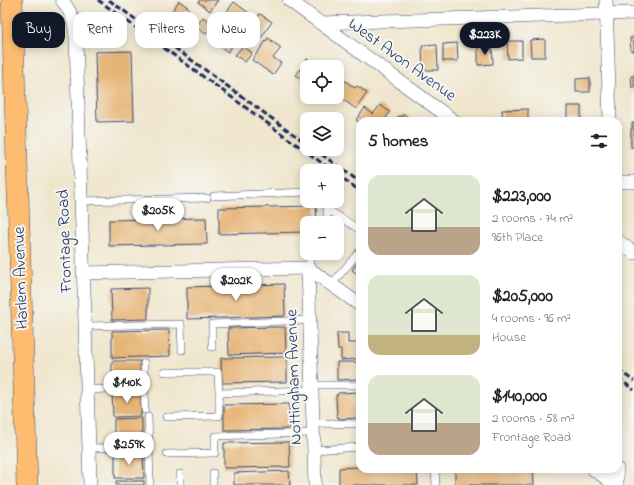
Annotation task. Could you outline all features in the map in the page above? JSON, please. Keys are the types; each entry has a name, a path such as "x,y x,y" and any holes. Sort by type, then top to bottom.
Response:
{"main road":[{"name":"Harlem Avenue","path":"12,4 27,485"}],"street":[{"name":"Frontage Road","path":"62,0 72,15 75,24 82,201 90,485"},
{"name":"West Avon Avenue","path":"289,0 301,4 320,22 449,117"},
{"path":"606,0 610,117"},
{"path":"320,22 634,13"},
{"path":"622,182 634,182"},
{"path":"622,244 634,253"},
{"path":"84,273 308,268 356,302"},
{"name":"Nottingham Avenue","path":"308,268 315,485"},
{"path":"599,473 616,485"},
{"path":"616,473 616,485"}],"lane":[{"path":"82,201 300,192"},
{"path":"327,209 327,216"},
{"path":"327,209 356,227"},
{"path":"331,285 356,256"},
{"path":"308,268 310,260"},
{"path":"212,347 212,324 310,320"},
{"path":"86,326 181,324 182,350"},
{"path":"144,363 150,485"},
{"path":"165,372 218,372 219,393 219,416 166,417"},
{"path":"219,393 356,384"},
{"path":"88,390 144,387"},
{"path":"167,454 215,453 215,436 356,424"},
{"path":"89,448 149,447"},
{"path":"314,450 356,447"},
{"path":"213,473 213,485"},
{"path":"435,473 436,485"},
{"path":"180,474 180,485"}],"building":[{"path":"200,0 218,0 210,11 198,2"},
{"path":"179,1 189,8 186,12 172,11"},
{"path":"234,2 248,12 226,12"},
{"path":"260,14 272,22 260,39"},
{"path":"203,17 207,20 206,34 199,29 199,23"},
{"path":"268,38 281,48 273,58 281,63 273,75 252,60"},
{"path":"630,38 634,38 634,51 631,51"},
{"path":"545,39 545,57 531,57 530,40"},
{"path":"507,41 522,41 522,58 508,59"},
{"path":"457,43 458,61 443,61 443,44"},
{"path":"437,45 438,70 423,70 422,46"},
{"path":"492,46 493,64 478,65 478,47"},
{"path":"222,48 231,48 228,52"},
{"path":"241,48 246,48 252,53 245,62 235,55"},
{"path":"132,51 134,121 97,122 95,52"},
{"path":"300,69 300,78 296,75"},
{"path":"631,76 634,76 634,88 632,88"},
{"path":"590,78 590,92 576,92 576,79"},
{"path":"344,80 355,88 357,86 367,93 356,109 344,100"},
{"path":"380,105 390,112 387,117 358,117 365,108 373,114"},
{"path":"567,106 581,106 581,117 567,117"},
{"path":"528,109 528,117 503,117 502,110"},
{"path":"632,123 634,123 634,147 631,147"},
{"path":"300,206 300,208 316,208 317,216 300,216 300,232 219,234 219,208"},
{"path":"206,218 207,244 109,246 109,220"},
{"path":"356,264 356,273 352,270"},
{"path":"284,284 285,316 187,319 187,287"},
{"path":"148,288 148,319 112,320 111,289"},
{"path":"285,327 286,353 229,355 228,328"},
{"path":"169,330 170,356 112,358 112,331"},
{"path":"337,333 348,333 348,343 356,343 356,359 341,360 341,349 338,349"},
{"path":"287,357 287,382 222,383 221,358"},
{"path":"112,361 140,361 140,384 112,385"},
{"path":"337,362 356,362 356,379 337,380"},
{"path":"141,392 141,416 113,417 112,393"},
{"path":"356,392 356,418 339,419 339,417 337,417 336,395 338,395 338,393"},
{"path":"289,404 289,429 224,430 224,405"},
{"path":"142,418 142,442 114,442 114,419"},
{"path":"289,442 290,467 224,468 224,443"},
{"path":"143,454 144,478 115,478 115,455"},
{"path":"356,467 356,473 417,473 418,485 339,485 339,468"},
{"path":"289,471 290,485 234,485 234,473"},
{"path":"455,473 533,473 534,485 455,485"},
{"path":"116,481 144,481 144,485 116,485"}],"railway":[{"path":"98,0 323,164"},
{"path":"109,0 300,139"},
{"path":"324,156 356,179"},
{"path":"344,179 356,188"},
{"path":"622,373 634,381"},
{"path":"622,381 634,390"}]}
